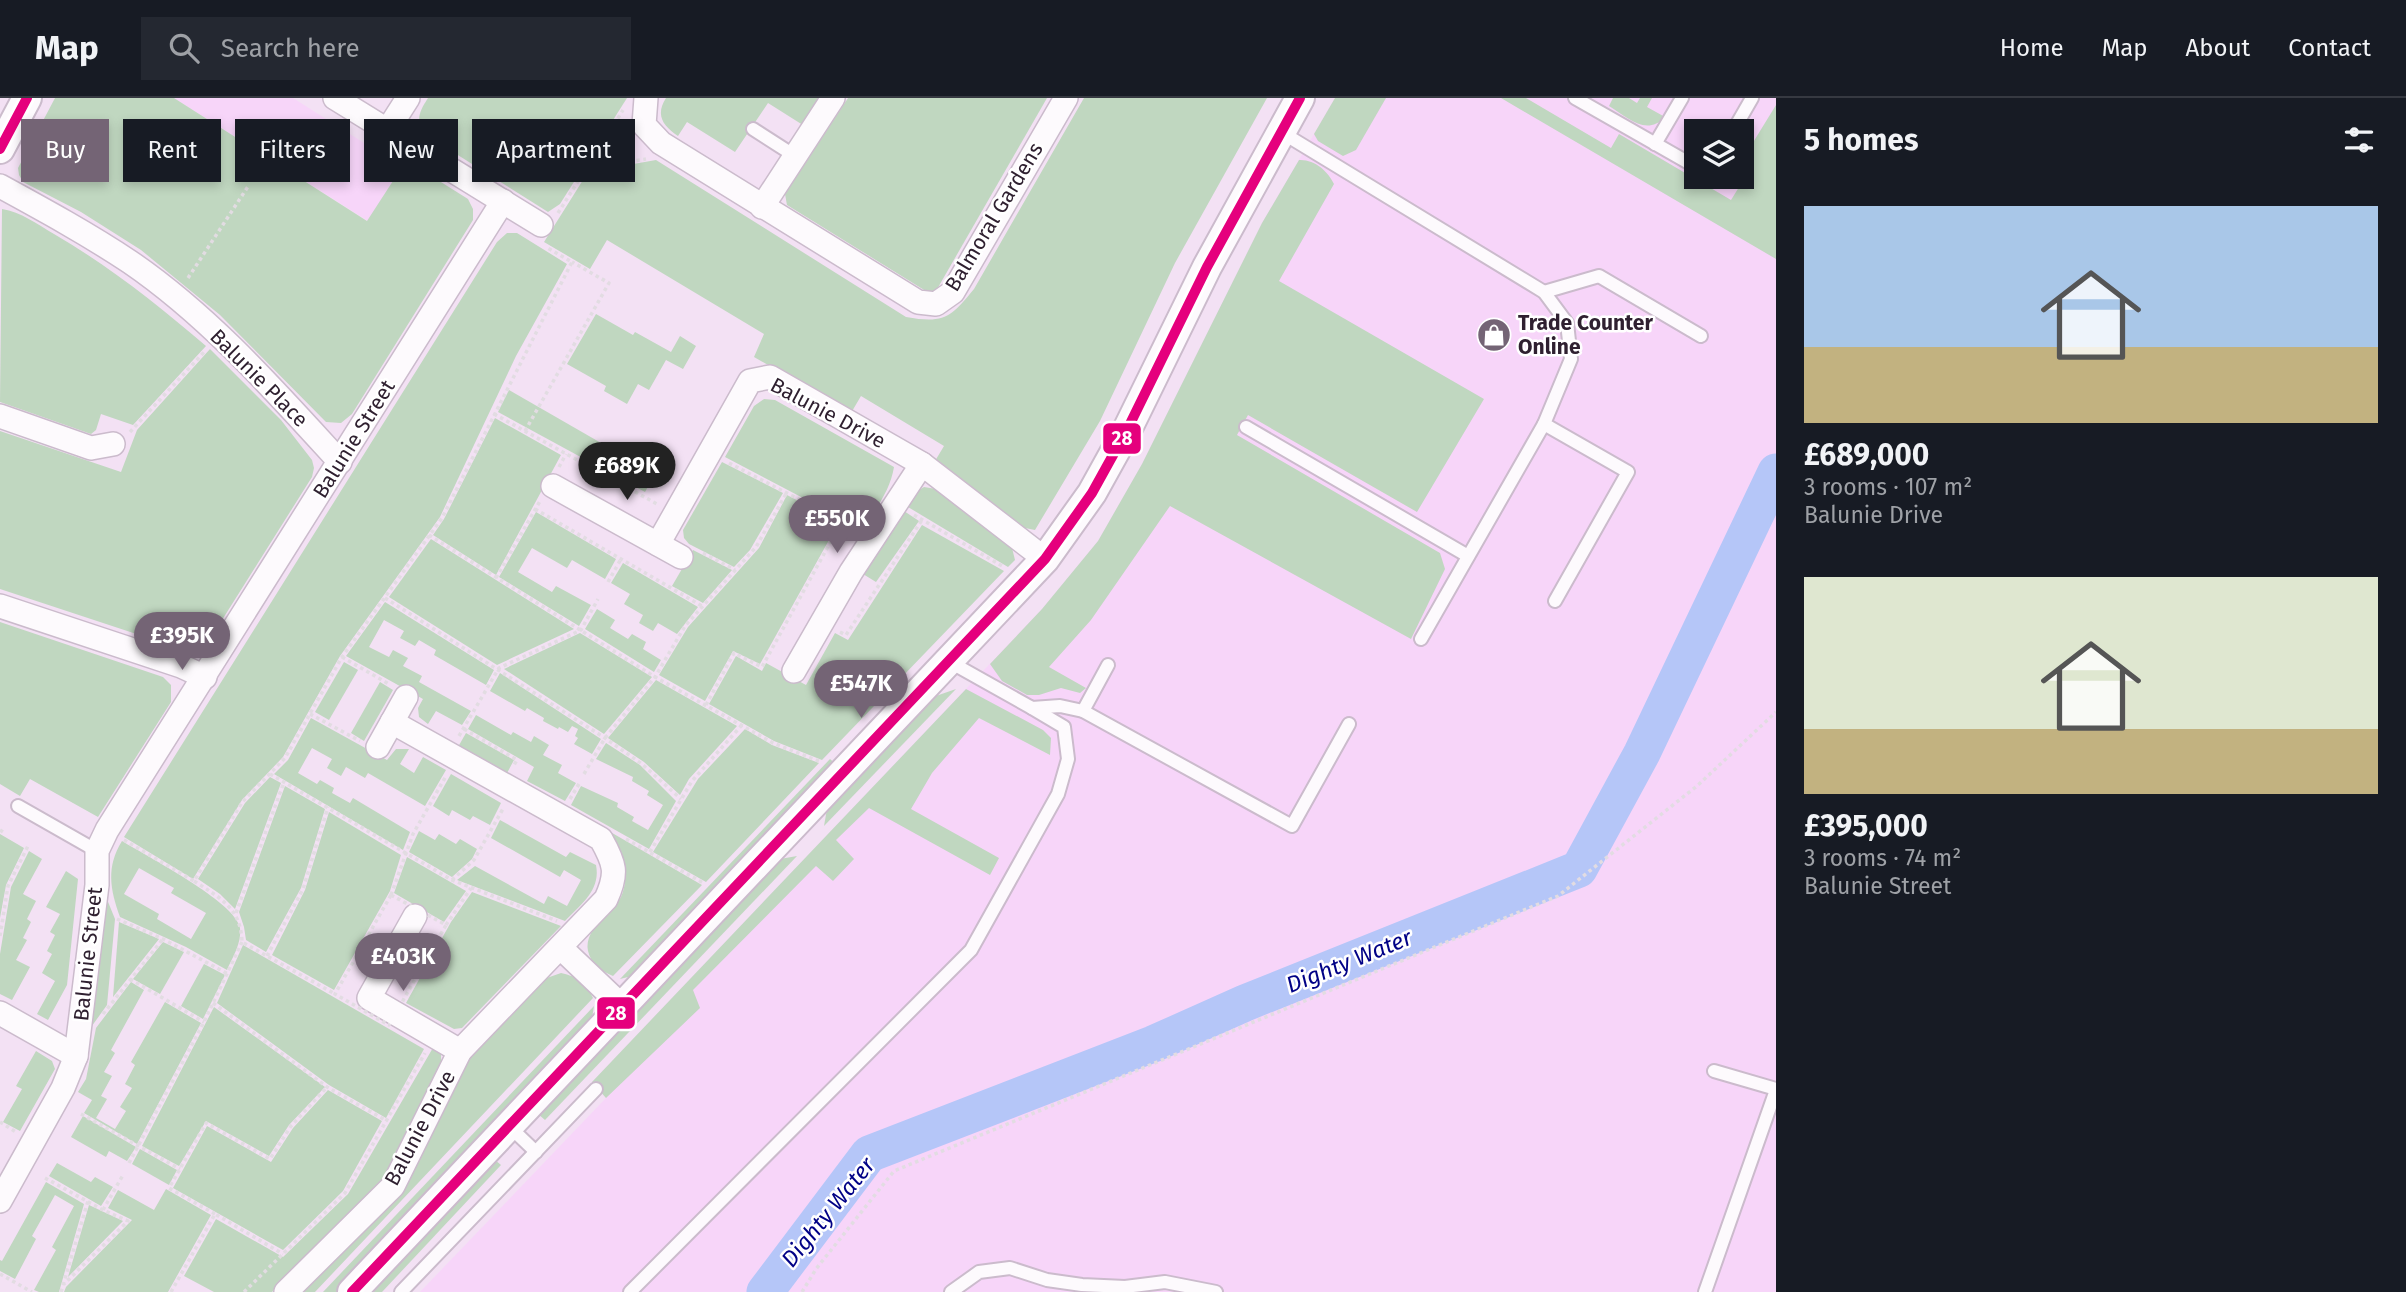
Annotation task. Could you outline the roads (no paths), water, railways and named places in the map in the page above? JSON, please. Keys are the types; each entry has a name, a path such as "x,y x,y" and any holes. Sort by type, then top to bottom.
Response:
{"street":[{"path":"0,149 27,98"},
{"path":"335,98 368,119"},
{"path":"395,119 408,98"},
{"name":"Balmoral Gardens","path":"646,98 644,125 661,143 918,302 936,304 953,292 1066,98"},
{"path":"762,207 832,98"},
{"path":"352,1292 1045,559 1091,493 1128,428 1207,267 1300,98"},
{"path":"458,174 545,229"},
{"name":"Balunie Place","path":"0,186 65,221 131,263 176,298 219,335 283,399 340,462"},
{"name":"Balunie Street","path":"0,1201 63,1088 76,1056 97,885 97,851 107,830 503,201"},
{"name":"Balunie Drive","path":"658,544 750,380 770,377 922,464 1045,559"},
{"path":"0,416 92,448 113,444"},
{"path":"794,671 922,464"},
{"path":"551,484 681,557"},
{"path":"0,606 181,666 205,677"},
{"path":"378,747 406,697"},
{"name":"Balunie Drive","path":"286,1292 393,1186 460,1051 606,900 614,882 613,861 601,839 392,722"},
{"name":"Balunie Drive","path":"415,916 369,998 460,1051"},
{"path":"561,948 623,1007"},
{"name":"Balunie Street","path":"0,1013 76,1056"}],"lane":[{"path":"1575,98 1684,160"},
{"path":"1655,144 1682,98"},
{"path":"1740,119 1752,98"},
{"path":"753,129 795,156"},
{"path":"1281,132 1544,292 1567,323 1571,359 1544,424 1421,639"},
{"path":"1544,292 1599,276 1701,336"},
{"path":"1544,424 1628,472 1555,601"},
{"path":"1245,427 1468,556"},
{"path":"630,1292 971,950 1058,793 1068,759 1064,727 950,662"},
{"path":"1083,711 1108,665"},
{"path":"1032,708 1060,706 1083,711 1292,826 1349,724"},
{"path":"18,806 97,851"},
{"path":"1705,1292 1776,1090 1714,1071"},
{"path":"401,1292 596,1089"},
{"path":"510,1127 536,1152"},
{"path":"951,1292 979,1272 1010,1268 1047,1280 1082,1285 1125,1287 1165,1282 1216,1292"}],"waterway":[{"name":"Dighty Water","path":"765,1292 869,1154 1153,1044 1245,1003 1579,869 1642,753 1776,472"}],"place":[{"name":"Trade Counter Online","path":"1494,335"}]}
